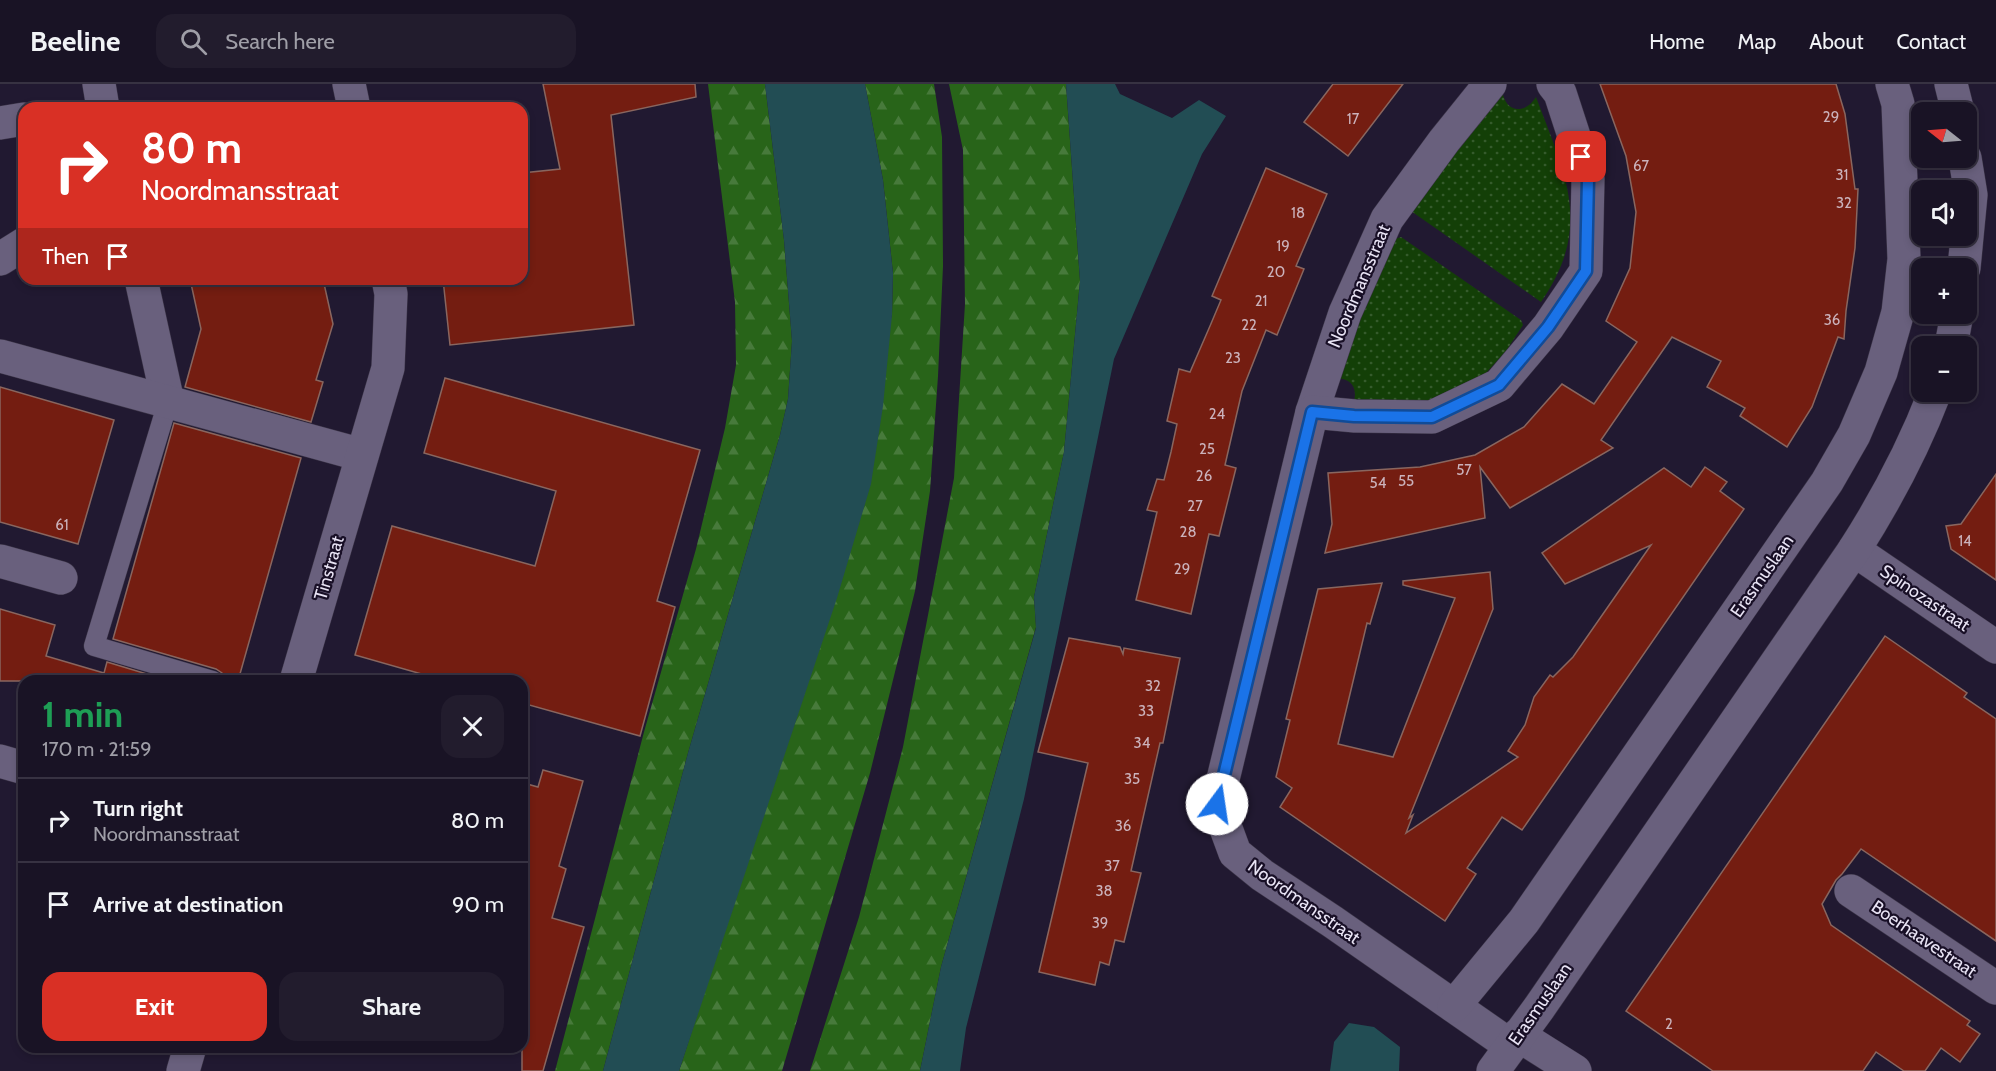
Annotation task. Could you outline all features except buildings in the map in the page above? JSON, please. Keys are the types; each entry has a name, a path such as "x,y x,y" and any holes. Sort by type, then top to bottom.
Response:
{"street":[{"path":"350,84 353,102"},
{"name":"Noordmansstraat","path":"1490,84 1444,141 1387,219 1344,313 1312,412 1217,804 1235,853 1262,875 1454,1006 1507,1051 1575,1071"},
{"path":"1312,412 1354,416 1432,417 1499,385 1548,327 1586,271 1587,248 1588,179 1560,93 1553,84"},
{"name":"Erasmuslaan","path":"1454,1006 1524,921 1827,482 1854,435 1881,372 1893,332 1905,259 1899,104 1892,84"},
{"path":"1950,84 1955,102"},
{"path":"0,123 18,120"},
{"path":"1965,258 1971,195 1967,168"},
{"path":"0,260 18,248"},
{"path":"142,285 168,402"},
{"name":"Tinstraat","path":"299,675 388,368 391,294 389,285"},
{"path":"0,356 362,456"},
{"name":"Erasmuslaan","path":"1507,1051 1854,550 1876,516 1921,430 1931,402"},
{"name":"Spinozastraat","path":"1854,550 1996,646"},
{"path":"0,561 61,578"},
{"path":"0,761 18,766"},
{"name":"Boerhaavestraat","path":"1851,891 1996,988"},
{"path":"183,1071 188,1053"}],"lane":[{"path":"168,402 94,646 193,675"}],"green space":[{"path":"708,84 765,84 784,240 792,341 788,399 780,435 688,753 603,1071 555,1071 644,732 696,549 725,428 736,365 735,302"},
{"path":"865,84 934,84 942,137 943,266 938,376 930,491 915,591 870,773 782,1071 679,1071 719,947 892,315 893,273 883,180"},
{"path":"949,84 1066,84 1080,281 1064,452 1034,597 1036,627 941,967 920,1071 810,1071 859,917 903,747 954,478 965,304 963,150"},
{"path":"1502,89 1506,103 1515,109 1526,107 1536,97 1556,151 1569,200 1570,224 1567,248 1557,274 1541,302 1411,211"},
{"path":"1401,237 1521,320 1523,325 1506,351 1486,373 1437,398 1421,402 1352,406 1355,394 1352,385 1345,380 1333,379 1395,239"}],"shaded area":[{"path":"765,84 865,84 883,180 893,273 892,315 883,406 871,484 837,598 679,1071 603,1071 688,753 780,435 788,399 792,341 784,240"},
{"path":"1066,84 1115,84 1120,94 1172,118 1199,100 1226,116 1202,154 1114,359 1024,799 966,1028 960,1071 920,1071 941,967 1036,628 1034,597 1064,452 1080,281"},
{"path":"1349,1023 1374,1027 1400,1047 1399,1071 1330,1071 1334,1042"}],"route":[{"path":"1217,804 1312,412 1354,416 1432,417 1499,385 1548,327 1586,271 1588,179 1581,157"}]}
